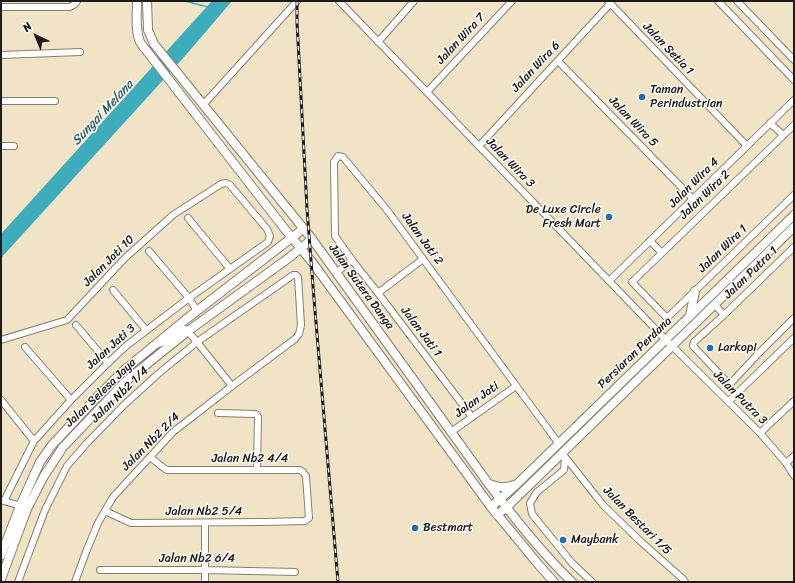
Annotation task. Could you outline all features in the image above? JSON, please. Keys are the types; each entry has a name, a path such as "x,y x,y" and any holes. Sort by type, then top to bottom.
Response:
{"main road":[{"name":"Jalan Sutera Danga","path":"137,1 138,35 140,42 151,58 312,262 491,508 554,582"},
{"name":"Jalan Sutera Danga","path":"147,1 148,30 154,44 312,239 500,499 547,556 572,582"},
{"name":"Persiaran Perdana","path":"491,508 794,216"},
{"path":"274,252 283,243 284,228"},
{"name":"Persiaran Perdana","path":"497,515 564,456 672,346 794,228"},
{"name":"Jalan Selesa Jaya","path":"1,579 40,462 52,445 123,371 197,311 303,229"},
{"name":"Jalan Selesa Jaya","path":"1,555 24,507 63,447 126,381 188,331 290,257 312,239"},
{"path":"290,257 304,257 312,262"},
{"path":"690,316 695,291"},
{"path":"488,483 497,487 506,488 517,484"},
{"path":"517,520 514,509 519,495"}],"street":[{"path":"1,7 70,7 77,1"},
{"path":"203,104 297,1"},
{"name":"Jalan Wira 3","path":"339,1 666,340"},
{"path":"378,42 414,1"},
{"name":"Jalan Wira 7","path":"427,92 512,1"},
{"path":"718,1 794,80"},
{"path":"737,1 794,60"},
{"name":"Jalan Wira 6","path":"479,146 558,61 609,2"},
{"name":"Jalan Setia 1","path":"609,2 747,146"},
{"path":"1,55 80,52"},
{"name":"Jalan Wira 5","path":"558,61 693,199"},
{"name":"Jalan Wira 4","path":"609,281 794,100"},
{"path":"1,101 55,101"},
{"path":"770,123 783,136"},
{"name":"Jalan Wira 2","path":"667,318 632,282 794,125"},
{"path":"1,146 14,146"},
{"name":"Jalan Jati 2","path":"352,260 335,236 334,162 338,156 343,157 387,210 559,444"},
{"name":"Jalan Jati 10","path":"1,340 67,320 125,258 173,215 221,184 226,183 230,185 267,229 270,236 268,242"},
{"name":"Jalan Wira 1","path":"667,318 794,195"},
{"path":"188,218 230,269"},
{"path":"650,241 662,253"},
{"name":"Jalan Jati 3","path":"2,501 34,441 71,400 108,363 146,330 268,242"},
{"name":"Jalan Putra 1","path":"758,354 731,383 728,383 692,346 694,342 794,247"},
{"path":"149,251 189,298 197,311"},
{"path":"378,293 423,259"},
{"path":"336,273 352,260"},
{"name":"Jalan Jati 1","path":"352,260 472,418"},
{"name":"Jalan Nb2 1/4","path":"18,582 45,510 67,466 124,405 158,374 197,342 294,275 298,277 301,325 299,334"},
{"path":"113,290 146,330"},
{"path":"715,305 724,315"},
{"path":"767,364 758,354 794,318"},
{"path":"76,325 108,363"},
{"path":"153,347 166,341 183,329 186,329 232,386"},
{"name":"Jalan Nb2 2/4","path":"75,582 98,523 113,497 173,432 295,339 299,334"},
{"path":"729,401 794,338"},
{"name":"Jalan Putra 3","path":"666,340 760,433 786,463 794,476"},
{"path":"25,347 71,400"},
{"name":"Jalan Jati","path":"452,432 516,386"},
{"path":"1,400 34,441"},
{"path":"760,433 794,402"},
{"path":"218,413 256,414 258,417 257,470"},
{"path":"564,456 564,470"},
{"name":"Jalan Bestari 1/5","path":"564,456 603,505 638,540 685,582"},
{"path":"786,463 794,456"},
{"name":"Jalan Nb2 4/4","path":"150,457 167,470 300,470 306,476 309,517 305,521"},
{"path":"577,473 564,470 537,492 530,503 532,514 572,563 592,582"},
{"path":"2,501 24,507"},
{"name":"Jalan Nb2 5/4","path":"105,511 131,523 305,521"},
{"path":"205,523 205,582"},
{"name":"Jalan Nb2 6/4","path":"100,570 294,572"}],"water":[{"path":"212,1 232,1 185,56 1,258 1,234"}],"waterway":[{"path":"185,1 208,7"}],"railway":[{"path":"297,1 307,209 338,582"}],"place":[{"name":"Taman Perindustrian","path":"642,97"},
{"name":"De Luxe Circle Fresh Mart","path":"609,217"},
{"name":"Larkopi","path":"710,348"},
{"name":"Bestmart","path":"415,528"},
{"name":"Maybank","path":"563,540"}],"water label":[{"name":"Sungai Melana","path":"103,113"}]}
